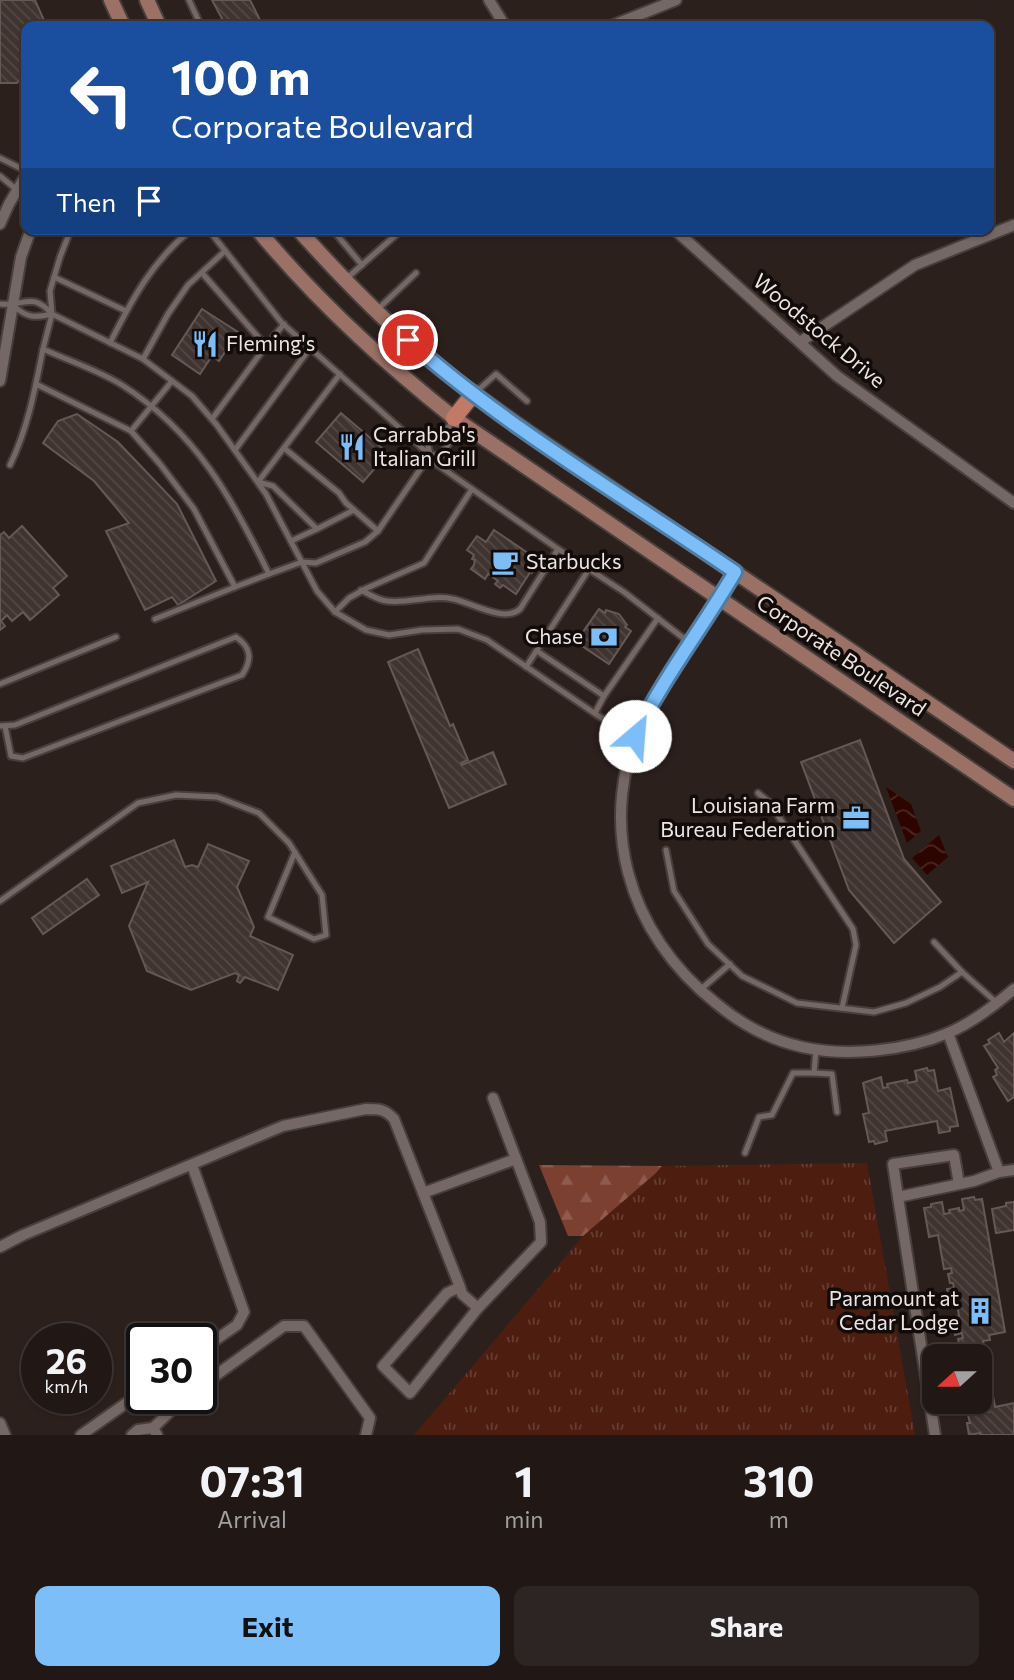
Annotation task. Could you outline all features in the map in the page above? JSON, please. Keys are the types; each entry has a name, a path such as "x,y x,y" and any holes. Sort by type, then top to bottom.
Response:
{"main road":[{"path":"451,423 474,393"}],"street":[{"path":"111,0 121,21"},
{"path":"146,0 156,21"},
{"path":"489,0 502,21"},
{"path":"624,21 676,0"},
{"path":"0,224 21,192"},
{"path":"994,233 1014,225"},
{"path":"0,381 21,257 30,235"},
{"name":"Corporate Boulevard","path":"262,235 298,278 451,423 719,599 1014,799"},
{"name":"Corporate Boulevard","path":"308,235 345,280 376,311 426,356 474,393 1014,761"},
{"name":"Woodstock Drive","path":"681,235 837,376 1014,503"},
{"path":"800,342 915,265 989,235"},
{"path":"735,572 656,695 635,736 621,792 621,829 625,862 644,916 675,967 730,1015 763,1034 816,1050 869,1051 912,1044 948,1033 997,1003 1014,989"},
{"path":"948,1033 999,1172"},
{"path":"460,1287 447,1293 383,1366 410,1393 478,1308 541,1242 540,1222 492,1098"},
{"path":"0,1247 283,1126 366,1109 379,1109 386,1110 394,1119 463,1294 478,1308"},
{"path":"922,1344 893,1164 954,1155 959,1184"},
{"path":"423,1193 516,1159"},
{"path":"192,1164 244,1312 243,1319 237,1325 217,1339"},
{"path":"898,1197 1014,1170"},
{"path":"217,1374 284,1325 304,1326 370,1418 366,1435"},
{"path":"81,1435 126,1403"},
{"path":"132,1435 138,1430 155,1432 170,1414"},
{"path":"933,1414 936,1435"},
{"path":"0,1423 5,1435"}],"lane":[{"path":"189,0 199,21"},
{"path":"0,158 21,170"},
{"path":"0,176 21,189"},
{"path":"10,465 22,441 52,314 50,291 69,235"},
{"path":"110,343 156,262 185,235"},
{"path":"213,235 284,324 429,456 691,643"},
{"path":"337,235 362,265"},
{"path":"345,280 395,235"},
{"path":"143,359 188,285 225,251"},
{"path":"202,273 266,346"},
{"path":"376,311 416,273"},
{"path":"54,277 126,311"},
{"path":"0,304 14,306 29,300 42,303 52,314 143,359 192,396 258,482 317,591 335,612 366,630 389,635 422,630 458,629 487,640 595,713 635,736"},
{"path":"14,306 24,316 37,318 52,314"},
{"path":"212,419 284,324"},
{"path":"235,450 310,348"},
{"path":"43,349 120,384 171,421 220,481 246,525 269,574"},
{"path":"258,482 340,374"},
{"path":"474,393 496,374 527,401"},
{"path":"131,431 172,381"},
{"path":"36,384 131,431 194,509 235,587"},
{"path":"155,619 269,574 302,562 316,563 365,542 378,531 429,456 428,445 440,430 451,423"},
{"path":"429,456 441,455 451,440 451,423"},
{"path":"284,448 339,493 378,531"},
{"path":"258,482 273,486 317,529"},
{"path":"335,612 362,590 424,563 472,489"},
{"path":"291,541 354,510"},
{"path":"362,590 384,601 442,597 470,603 502,616 514,615 558,549"},
{"path":"526,667 589,569"},
{"path":"595,713 658,618"},
{"path":"236,637 244,642 248,653 249,664 242,675 23,758 11,756 3,726 15,725 236,637"},
{"path":"0,684 116,638"},
{"path":"537,651 604,696"},
{"path":"758,793 769,802 855,933 856,945 842,1008"},
{"path":"0,901 138,803 176,795 217,797 259,813 289,843 295,852 322,895 326,935 314,939 268,917 295,852"},
{"path":"666,850 674,891 708,944 742,975 797,1003 874,1012 906,1003 940,987 962,972"},
{"path":"934,942 997,1003"},
{"path":"700,991 730,964"},
{"path":"814,1073 816,1050"},
{"path":"745,1153 759,1117 772,1115 793,1073 832,1074 837,1112"}],"green space":[{"path":"867,1163 915,1435 414,1435 583,1236 662,1166"},
{"path":"539,1165 662,1166 583,1236 568,1236"}],"water":[{"path":"886,787 911,804 921,831 907,843"},
{"path":"939,835 948,857 927,875 912,858"}],"building":[{"path":"0,0 35,0 44,21 21,21 21,79 17,83 0,83"},
{"path":"212,0 250,0 260,21 223,21"},
{"name":"Fleming's","path":"202,309 238,332 219,361 212,356 200,374 172,355"},
{"name":"Carrabba's Italian Grill","path":"341,413 388,453 363,482 316,442"},
{"path":"77,414 118,442 177,504 216,581 178,605 172,597 145,610 106,531 129,523 94,481 43,443 58,421"},
{"path":"22,526 67,576 53,588 59,595 30,620 23,612 12,621 7,615 1,621 5,626 0,630 0,535 4,532 9,538"},
{"name":"Starbucks","path":"494,530 538,560 535,565 537,567 532,573 531,571 516,594 503,585 500,588 495,584 498,581 488,574 485,579 471,569 474,555 467,550 477,536 486,542"},
{"name":"Chase","path":"599,609 605,613 606,610 619,614 627,625 625,627 631,631 609,664 576,642"},
{"path":"418,649 450,726 453,724 468,760 461,763 462,765 493,752 506,784 449,808 388,662"},
{"name":"Louisiana Farm Bureau Federation","path":"860,740 904,859 941,902 894,943 849,890 801,762"},
{"path":"174,840 185,867 198,867 208,844 249,861 237,887 254,927 250,936 293,955 278,990 245,977 240,983 237,981 239,975 235,973 191,990 147,971 129,926 148,882 122,893 111,866"},
{"path":"87,879 99,895 43,934 32,918"},
{"path":"999,1033 1004,1042 1014,1033 1014,1097 1008,1101 993,1077 997,1075 995,1070 998,1068 984,1046"},
{"path":"927,1068 928,1071 934,1070 938,1091 950,1088 958,1126 939,1133 937,1121 885,1131 887,1141 875,1144 874,1141 869,1142 863,1114 869,1113 863,1083 881,1077 883,1088 888,1087 887,1084 917,1081 915,1071"},
{"name":"Paramount at Cedar Lodge","path":"962,1199 982,1199 1005,1332 989,1335 990,1340 983,1341 984,1344 959,1344 958,1339 963,1338 962,1333 955,1335 952,1318 959,1316 957,1304 950,1306 947,1289 954,1288 948,1274 952,1273 951,1268 944,1269 938,1235 929,1237 924,1208 942,1202 944,1214 959,1208 959,1211 964,1210"},
{"path":"1014,1202 1014,1230 996,1233 992,1209"},
{"name":"Paramount at Cedar Lodge","path":"992,1390 995,1407 1014,1403 1014,1435 969,1435 968,1415 992,1414"}],"place":[{"name":"Fleming's","path":"205,344"},
{"name":"Carrabba's Italian Grill","path":"352,447"},
{"name":"Starbucks","path":"505,562"},
{"name":"Chase","path":"604,637"},
{"name":"Louisiana Farm Bureau Federation","path":"856,818"},
{"name":"Paramount at Cedar Lodge","path":"980,1311"}],"route":[{"path":"408,340 474,393 533,435 735,572 656,695 635,736"}]}
